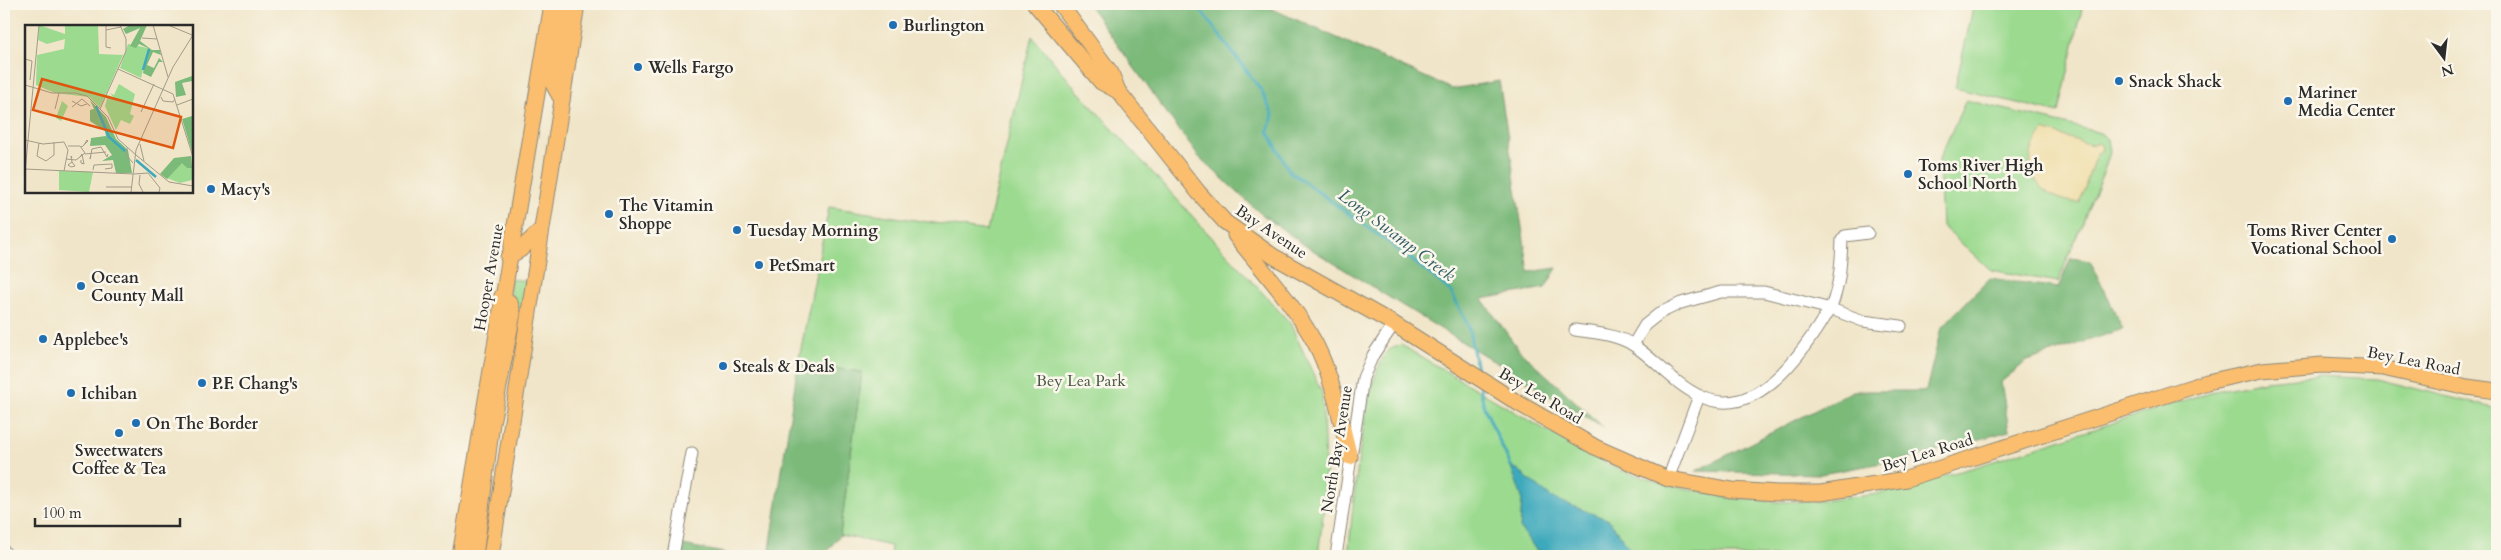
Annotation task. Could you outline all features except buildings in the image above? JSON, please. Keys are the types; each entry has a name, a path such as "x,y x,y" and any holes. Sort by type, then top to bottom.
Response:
{"main road":[{"name":"Hooper Avenue","path":"460,556 508,257 552,4"},
{"path":"562,100 553,84 552,74 563,4"},
{"path":"491,556 577,4"},
{"name":"Bay Avenue","path":"1036,4 1101,82 1118,91"},
{"name":"Bay Avenue","path":"1060,4 1111,73 1118,91 1199,193 1225,222 1273,256 1394,324"},
{"path":"1225,222 1298,316 1315,344 1329,380 1350,457"},
{"path":"508,257 520,250 541,230"},
{"path":"474,556 492,422 513,313 510,303 502,296"},
{"name":"Bey Lea Road","path":"1394,324 1485,382 1595,446 1668,479 1732,490 1778,493 1821,493 1875,486 1906,479 2207,382 2262,370 2322,365 2383,368 2467,388 2497,391"}],"street":[{"path":"1575,330 1614,336 1633,345 1699,396 1726,403 1740,400 1758,392 1769,384 1800,352 1831,309 1840,275 1842,240 1845,236 1868,233"},
{"path":"1633,345 1645,326 1660,313 1681,303 1721,292 1764,292 1831,309 1863,321 1901,326"},
{"name":"North Bay Avenue","path":"1336,556 1363,378 1373,355 1394,324"},
{"path":"1668,479 1699,396"},
{"path":"673,556 692,453"},
{"path":"4,551 7,556"}],"green space":[{"path":"1088,4 1261,4 1452,89 1499,81 1529,272 1557,268 1545,288 1482,299 1519,350 1604,428 1303,244 1260,213 1198,156"},
{"path":"1974,4 2083,4 2059,113 1955,88"},
{"name":"Bey Lea Park","path":"1032,36 1076,89 1290,323 1322,393 1326,490 1318,556 890,556 891,546 840,535 862,372 798,364 829,207 987,231"},
{"path":"1966,100 2090,130 2100,133 2108,139 2110,152 2106,165 2058,282 1991,270 1942,226 1939,159"},
{"path":"2071,258 2090,261 2123,329 2027,361 2001,382 2009,431 1915,457 1821,474 1696,471 1853,391 1926,391 1941,328 1990,278 2058,288"},
{"path":"511,279 526,281 521,309 518,309 510,292"},
{"path":"1401,345 1578,449 1620,470 1666,484 1731,498 1778,502 1822,501 1877,494 1975,467 2210,392 2265,381 2318,376 2377,379 2497,409 2497,556 1348,556 1360,449 1371,391 1378,368 1387,352"},
{"path":"798,364 862,372 840,535 823,556 769,556"},
{"path":"678,544 739,556 676,556"}],"sand":[{"path":"2044,130 2091,145 2098,143 2102,146 2101,151 2096,154 2080,202 2065,201 2052,196 2035,179 2031,168 2031,155 2035,143"}],"water":[{"path":"1510,464 1552,498 1609,520 1635,556 1560,556 1536,550 1520,528 1522,498"}],"waterway":[{"name":"Long Swamp Creek","path":"1196,4 1261,90 1273,115 1268,131 1289,171 1398,249 1450,290 1468,325 1477,370"},
{"name":"Long Swamp Creek","path":"1480,386 1484,407 1511,466"}],"place":[{"name":"Burlington","path":"893,25"},
{"name":"Wells Fargo","path":"638,67"},
{"name":"Snack Shack","path":"2119,81"},
{"name":"Mariner Media Center","path":"2288,101"},
{"name":"Toms River High School North","path":"1908,174"},
{"name":"Macy's","path":"211,189"},
{"name":"The Vitamin Shoppe","path":"609,214"},
{"name":"Tuesday Morning","path":"737,230"},
{"name":"Toms River Center Vocational School","path":"2392,239"},
{"name":"PetSmart","path":"759,265"},
{"name":"Ocean County Mall","path":"81,286"},
{"name":"Applebee's","path":"43,339"},
{"name":"Steals & Deals","path":"723,366"},
{"name":"P.F. Chang's","path":"202,383"},
{"name":"Ichiban","path":"71,393"},
{"name":"On The Border","path":"136,423"},
{"name":"Sweetwaters Coffee & Tea","path":"119,433"}]}
